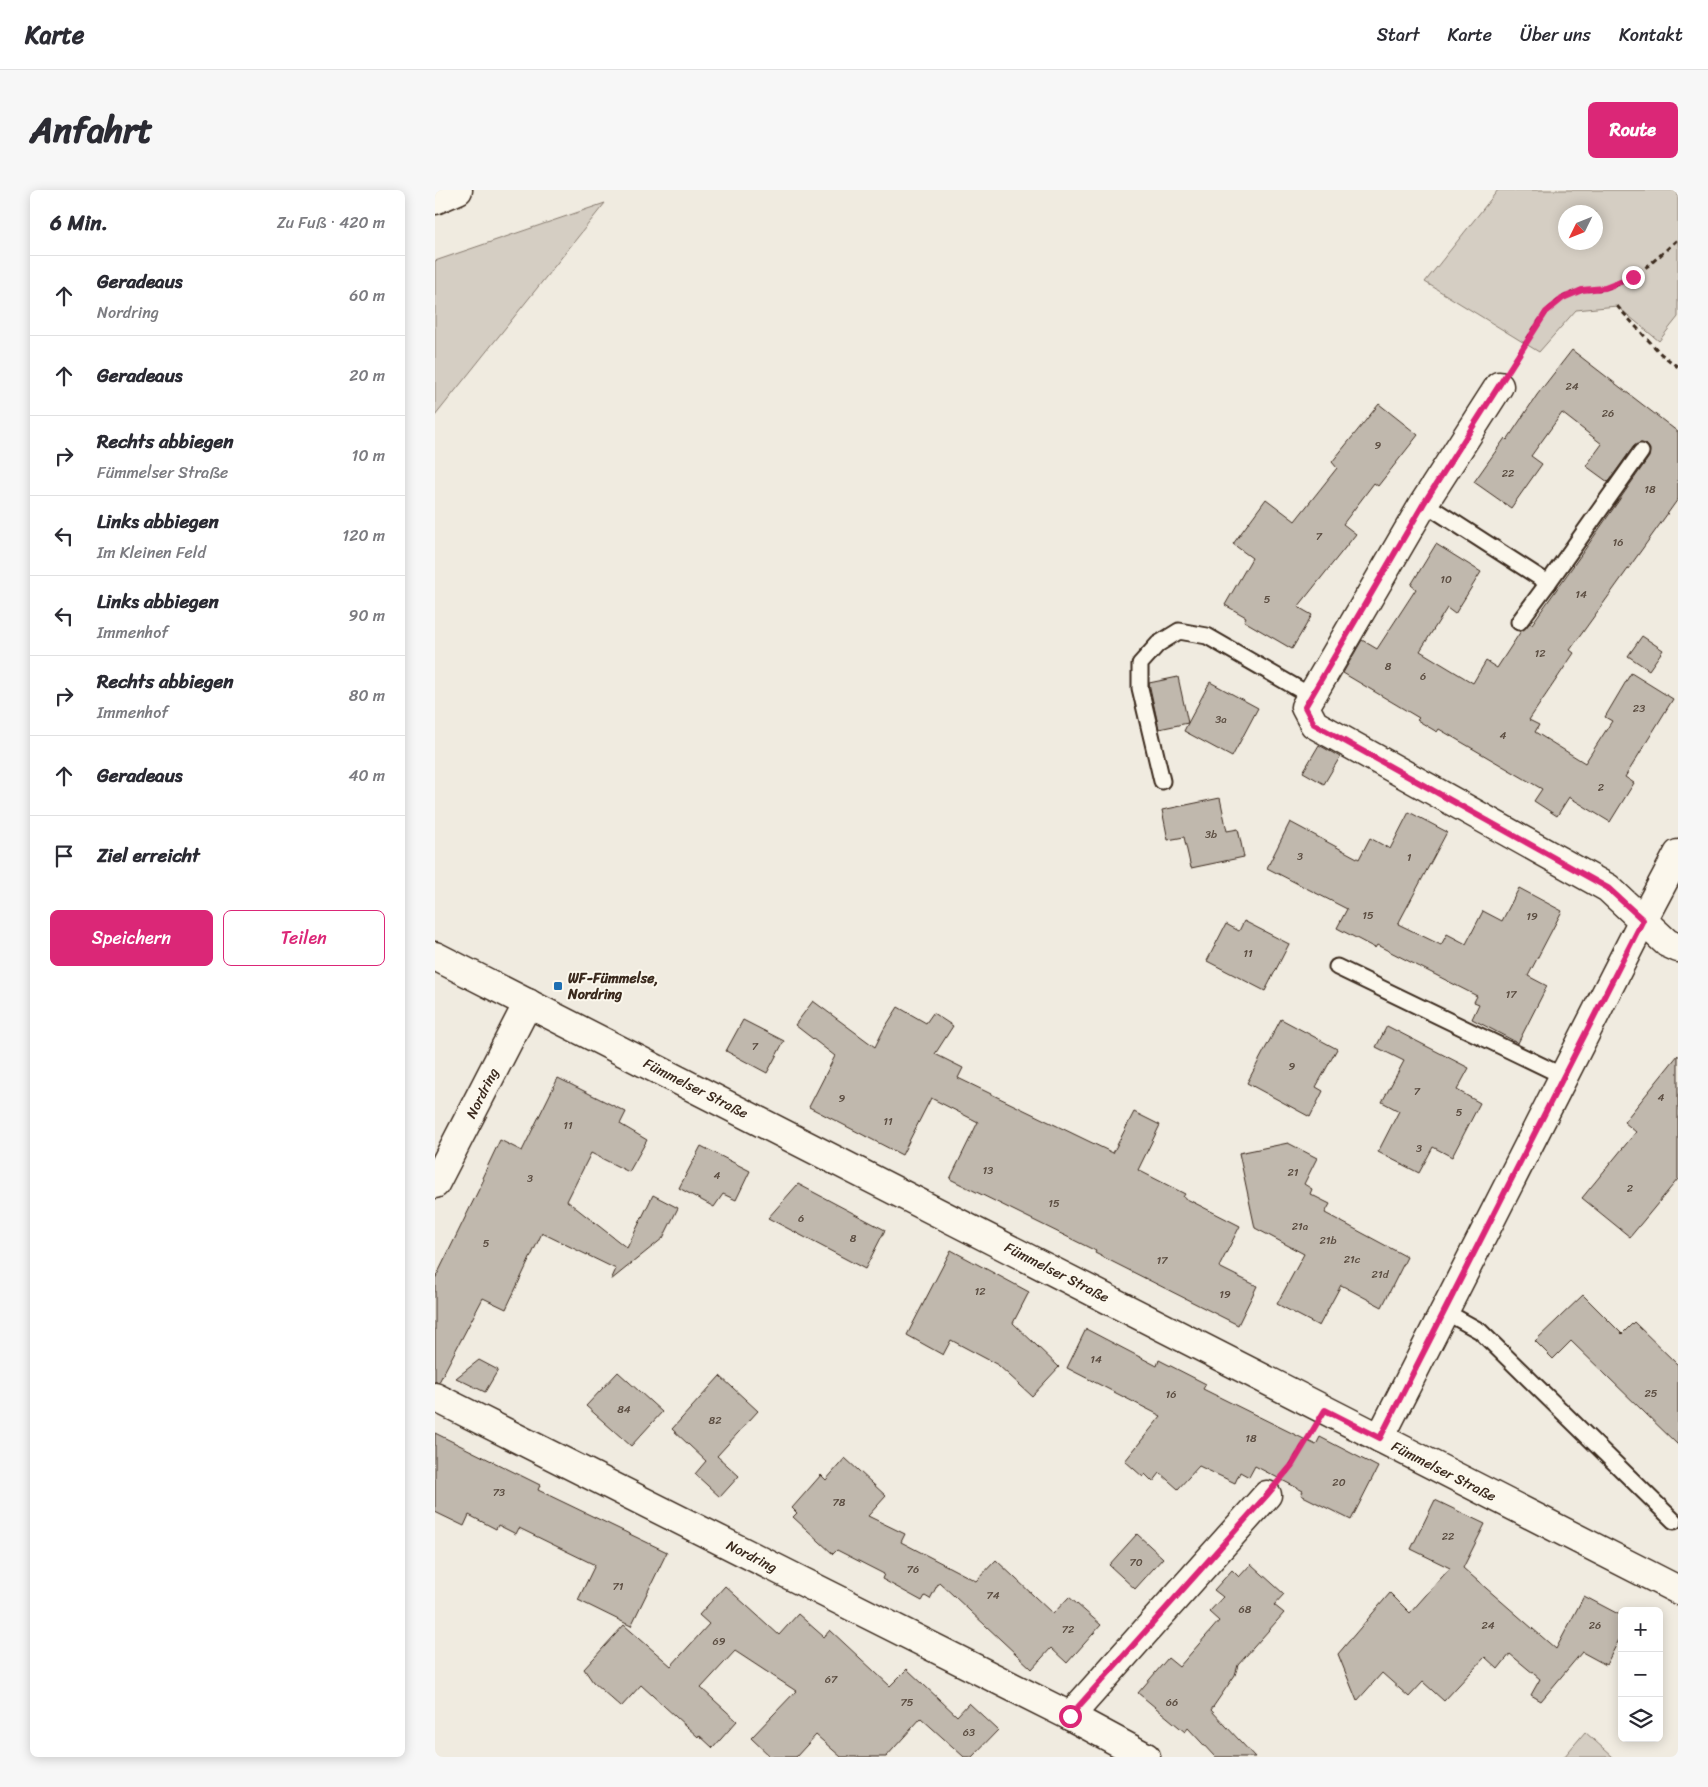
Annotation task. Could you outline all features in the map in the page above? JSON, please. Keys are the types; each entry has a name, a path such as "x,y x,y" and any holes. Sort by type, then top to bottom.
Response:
{"main road":[{"path":"435,200 458,190"},
{"path":"1499,386 1424,503 1305,707 1314,724 1608,888 1667,943 1678,948"},
{"path":"1380,1438 1563,1076 1678,854"},
{"name":"Fümmelser Straße","path":"435,956 1678,1590"},
{"name":"Nordring","path":"435,1184 528,1003"},
{"name":"Nordring","path":"435,1397 1070,1716 1146,1757"},
{"path":"1070,1716 1267,1495"}],"lane":[{"path":"1519,622 1641,452"},
{"path":"1424,503 1548,583"},
{"path":"1162,781 1140,688 1140,664 1158,644 1179,631 1207,636 1311,696"},
{"path":"1337,967 1563,1076"},
{"path":"1444,1311 1480,1331 1674,1521"}],"path":[{"path":"1499,386 1546,312 1563,298 1582,290 1605,288 1633,277 1678,239"},
{"path":"1617,306 1661,354 1678,367"},
{"path":"1267,1495 1292,1465 1325,1410"}],"shaded area":[{"path":"1498,190 1678,190 1678,317 1659,341 1617,306 1576,310 1539,352 1425,282"},
{"path":"605,203 435,416 435,261"},
{"path":"1585,1732 1613,1757 1564,1757"}],"building":[{"path":"1572,350 1678,432 1678,499 1570,650 1574,653 1529,720 1539,725 1535,732 1585,763 1612,721 1605,717 1631,673 1673,699 1625,777 1634,783 1610,822 1569,797 1557,816 1534,801 1542,789 1439,729 1437,732 1417,720 1419,718 1343,673 1362,640 1377,649 1416,589 1411,585 1436,544 1481,572 1455,614 1447,608 1420,651 1473,683 1486,661 1497,668 1521,631 1530,623 1532,624 1649,457 1650,449 1646,444 1641,443 1634,446 1608,482 1586,466 1602,444 1562,413 1531,456 1542,464 1511,508 1474,482"},
{"path":"1379,404 1418,435 1378,486 1374,483 1343,524 1356,534 1298,607 1312,615 1292,649 1244,621 1246,617 1225,605 1252,558 1233,544 1266,499 1295,521 1337,468 1332,462"},
{"path":"1642,636 1663,650 1649,670 1628,656"},
{"path":"1178,677 1188,723 1159,729 1149,683"},
{"path":"1210,682 1258,708 1232,757 1184,731"},
{"path":"1319,745 1340,757 1324,784 1303,772"},
{"path":"1220,798 1227,831 1238,829 1244,857 1191,868 1184,837 1168,840 1162,810"},
{"path":"1409,812 1447,832 1398,924 1441,945 1447,934 1466,944 1483,911 1502,921 1519,888 1562,911 1528,976 1547,986 1518,1043 1472,1019 1479,1004 1474,1002 1477,996 1377,945 1375,948 1337,928 1347,909 1267,868 1290,822 1359,859 1370,838 1390,849"},
{"path":"1244,921 1289,944 1265,991 1207,961 1226,924 1239,931"},
{"path":"813,1001 875,1047 898,1007 926,1023 933,1013 953,1026 935,1054 963,1068 958,1078 1113,1153 1134,1112 1160,1125 1138,1170 1185,1194 1183,1197 1240,1226 1219,1267 1257,1286 1238,1325 1095,1253 1096,1251 950,1179 978,1122 931,1098 902,1155 809,1107 835,1056 795,1025"},
{"path":"1281,1019 1337,1049 1316,1087 1323,1091 1310,1117 1247,1083"},
{"path":"743,1020 784,1041 767,1073 726,1051"},
{"path":"1387,1026 1469,1068 1457,1090 1480,1103 1452,1157 1433,1147 1419,1173 1378,1152 1399,1111 1382,1102 1404,1061 1376,1047"},
{"path":"1678,1055 1678,1179 1630,1237 1582,1198 1636,1132 1624,1122"},
{"path":"558,1078 626,1112 620,1124 647,1140 629,1172 591,1153 567,1201 627,1248 653,1195 678,1208 663,1238 611,1280 616,1269 542,1233 506,1309 483,1298 439,1382 435,1382 435,1279 484,1179 482,1178 500,1140 522,1151"},
{"path":"1288,1143 1317,1158 1304,1184 1312,1189 1310,1194 1330,1204 1325,1213 1407,1257 1382,1307 1341,1285 1319,1326 1277,1304 1304,1254 1255,1228 1239,1153"},
{"path":"701,1146 750,1171 736,1200 723,1194 714,1207 679,1188"},
{"path":"798,1184 885,1230 865,1269 768,1218"},
{"path":"951,1250 1029,1292 1013,1323 1059,1367 1032,1396 998,1365 951,1340 943,1355 907,1335"},
{"path":"1583,1295 1622,1334 1634,1322 1678,1365 1678,1445 1571,1341 1553,1359 1535,1341"},
{"path":"1086,1329 1157,1366 1159,1360 1206,1384 1203,1389 1316,1445 1320,1437 1378,1467 1351,1520 1301,1495 1303,1491 1255,1466 1249,1477 1240,1472 1235,1483 1199,1466 1178,1489 1160,1473 1153,1482 1145,1474 1143,1477 1125,1461 1161,1416 1067,1368"},
{"path":"479,1360 498,1370 485,1392 456,1378"},
{"path":"618,1372 662,1412 631,1446 586,1406"},
{"path":"720,1376 758,1411 717,1456 739,1476 720,1497 695,1474 706,1461 672,1429"},
{"path":"435,1433 540,1485 538,1490 667,1552 631,1626 578,1600 595,1565 519,1528 516,1534 498,1525 496,1529 469,1515 464,1526 435,1512"},
{"path":"845,1458 886,1496 868,1516 905,1534 901,1542 976,1581 996,1560 1053,1614 1069,1597 1101,1625 1067,1663 1051,1648 1032,1669 939,1582 930,1599 925,1596 922,1601 882,1579 884,1574 837,1550 833,1554 793,1517 797,1513 792,1508 821,1475 826,1480"},
{"path":"1435,1500 1485,1524 1463,1568 1556,1649 1584,1596 1618,1614 1618,1642 1606,1665 1582,1652 1541,1701 1531,1695 1540,1679 1510,1654 1498,1669 1485,1657 1444,1701 1423,1682 1409,1697 1382,1673 1357,1701 1338,1654 1390,1593 1410,1613 1450,1568 1411,1549"},
{"path":"1137,1534 1163,1558 1135,1589 1109,1565"},
{"path":"1251,1564 1284,1594 1274,1605 1284,1613 1238,1665 1235,1675 1211,1710 1255,1757 1215,1757 1188,1728 1185,1732 1138,1693 1168,1658 1179,1667 1219,1621 1209,1612 1223,1597 1214,1590 1232,1570 1239,1577"},
{"path":"725,1586 779,1635 798,1614 824,1637 830,1630 890,1686 907,1669 957,1716 969,1703 998,1730 972,1757 964,1757 921,1718 886,1757 841,1757 816,1735 796,1757 771,1757 751,1738 796,1691 735,1651 701,1688 737,1721 713,1748 699,1735 698,1737 641,1685 621,1707 593,1682 584,1669 624,1625 671,1666 709,1624 699,1615"}],"place":[{"name":"WF-Fümmelse, Nordring","path":"558,986"}],"route":[{"path":"1070,1716 1267,1495 1292,1465 1325,1410 1380,1438 1643,920 1608,888 1314,724 1305,707 1424,503 1546,312 1563,298 1582,290 1605,288 1633,277"}]}
